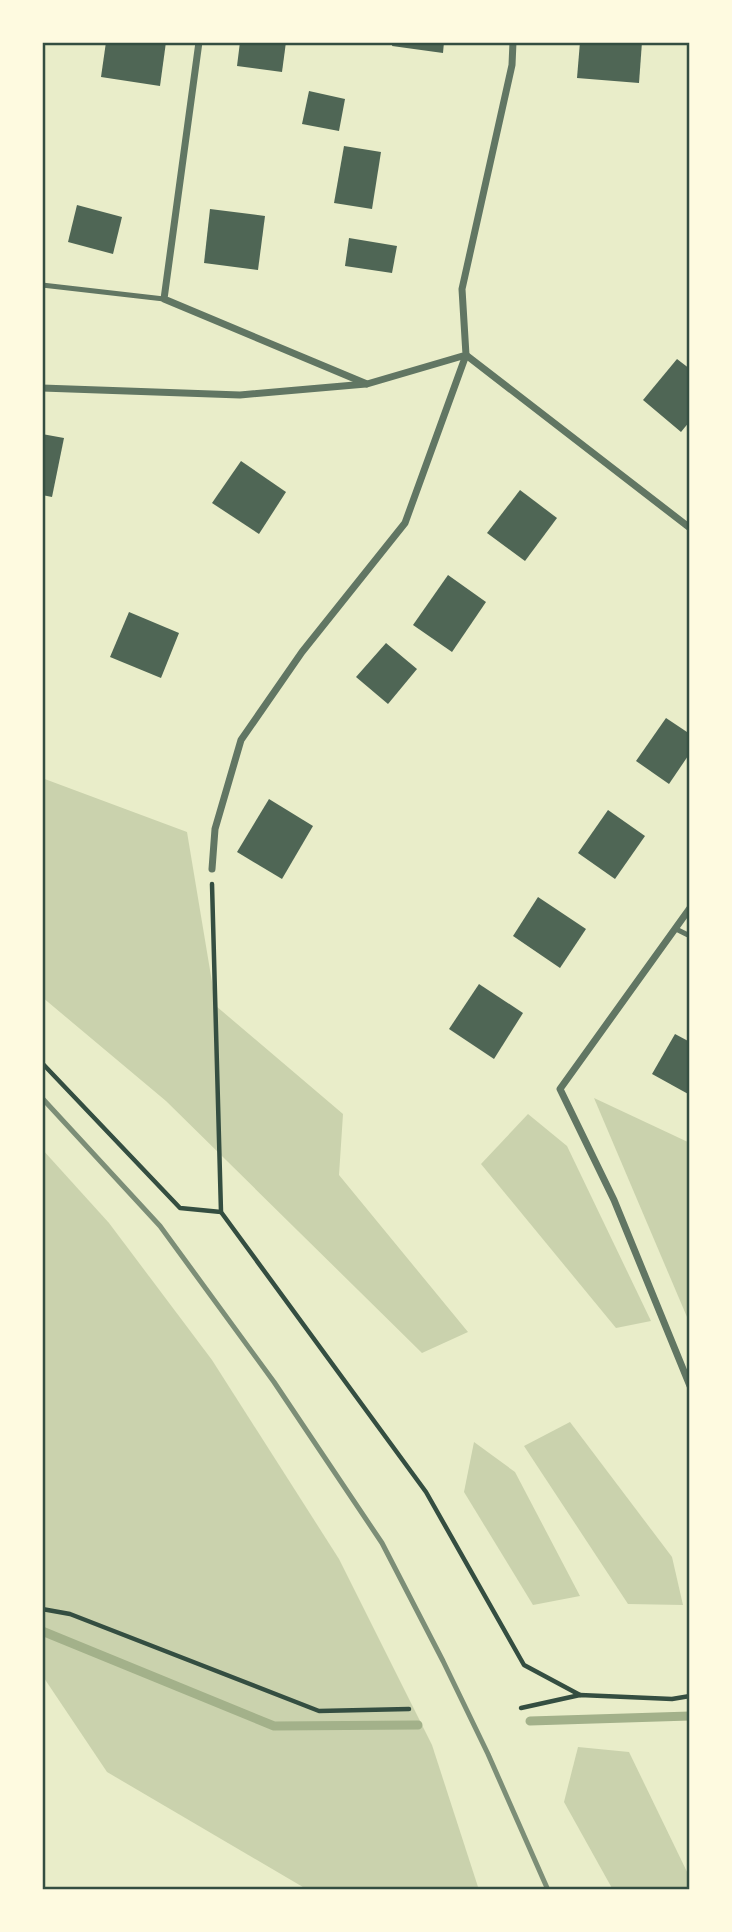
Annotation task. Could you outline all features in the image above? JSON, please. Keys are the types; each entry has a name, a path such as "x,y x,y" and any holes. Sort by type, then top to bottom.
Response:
{"street":[{"path":"199,42 164,299 367,384"},
{"path":"212,869 215,829 241,740 302,652 405,523 466,355 462,289 512,65 513,42"},
{"path":"42,388 240,396 367,384 466,355"},
{"path":"466,355 690,528"},
{"path":"690,908 560,1089 614,1200 690,1386"}],"lane":[{"path":"42,285 164,299"},
{"path":"676,929 690,936"}],"path":[{"path":"212,869 221,1212 426,1492 524,1665 580,1695"},
{"path":"42,1062 180,1208 221,1212"},
{"path":"42,1609 70,1614 319,1711 409,1709"},
{"path":"521,1708 580,1695 672,1699 690,1696"}],"green space":[{"path":"42,778 187,832 216,1006 343,1114 339,1175 468,1332 422,1353 166,1101 42,997"},
{"path":"594,1098 690,1143 690,1317 687,1317"},
{"path":"528,1114 567,1146 651,1321 616,1328 481,1164"},
{"path":"42,1149 109,1223 212,1360 339,1559 432,1745 479,1890 308,1890 107,1772 42,1675"},
{"path":"570,1422 672,1557 683,1605 628,1604 524,1446"},
{"path":"474,1442 515,1472 580,1596 533,1605 464,1492"},
{"path":"578,1747 629,1752 690,1878 690,1890 613,1890 564,1802"}],"building":[{"path":"106,42 166,42 160,86 101,77"},
{"path":"240,42 286,42 282,72 237,66"},
{"path":"393,42 444,42 443,53 392,46"},
{"path":"580,42 642,42 639,83 577,78"},
{"path":"309,91 345,99 339,131 302,124"},
{"path":"344,146 381,152 372,209 334,203"},
{"path":"77,205 122,217 113,254 68,242"},
{"path":"210,209 265,216 258,270 204,263"},
{"path":"349,238 397,246 392,273 345,266"},
{"path":"677,359 690,369 690,421 681,432 643,400"},
{"path":"42,434 64,438 52,497 42,495"},
{"path":"241,461 286,492 259,534 212,503"},
{"path":"520,490 557,518 525,561 487,533"},
{"path":"448,575 486,602 452,652 413,625"},
{"path":"129,612 179,633 161,678 110,657"},
{"path":"386,643 417,669 388,704 356,677"},
{"path":"666,718 690,734 690,753 669,784 636,761"},
{"path":"269,799 313,826 282,879 237,852"},
{"path":"608,810 645,836 615,879 578,853"},
{"path":"538,897 586,929 560,968 513,936"},
{"path":"479,984 523,1013 494,1059 449,1029"},
{"path":"675,1034 690,1042 690,1095 652,1074"}],"waterway":[{"path":"42,1631 274,1726 418,1725"},
{"path":"530,1721 690,1716"}],"railway":[{"path":"42,1098 160,1226 274,1382 382,1543 488,1754 548,1890"}]}
